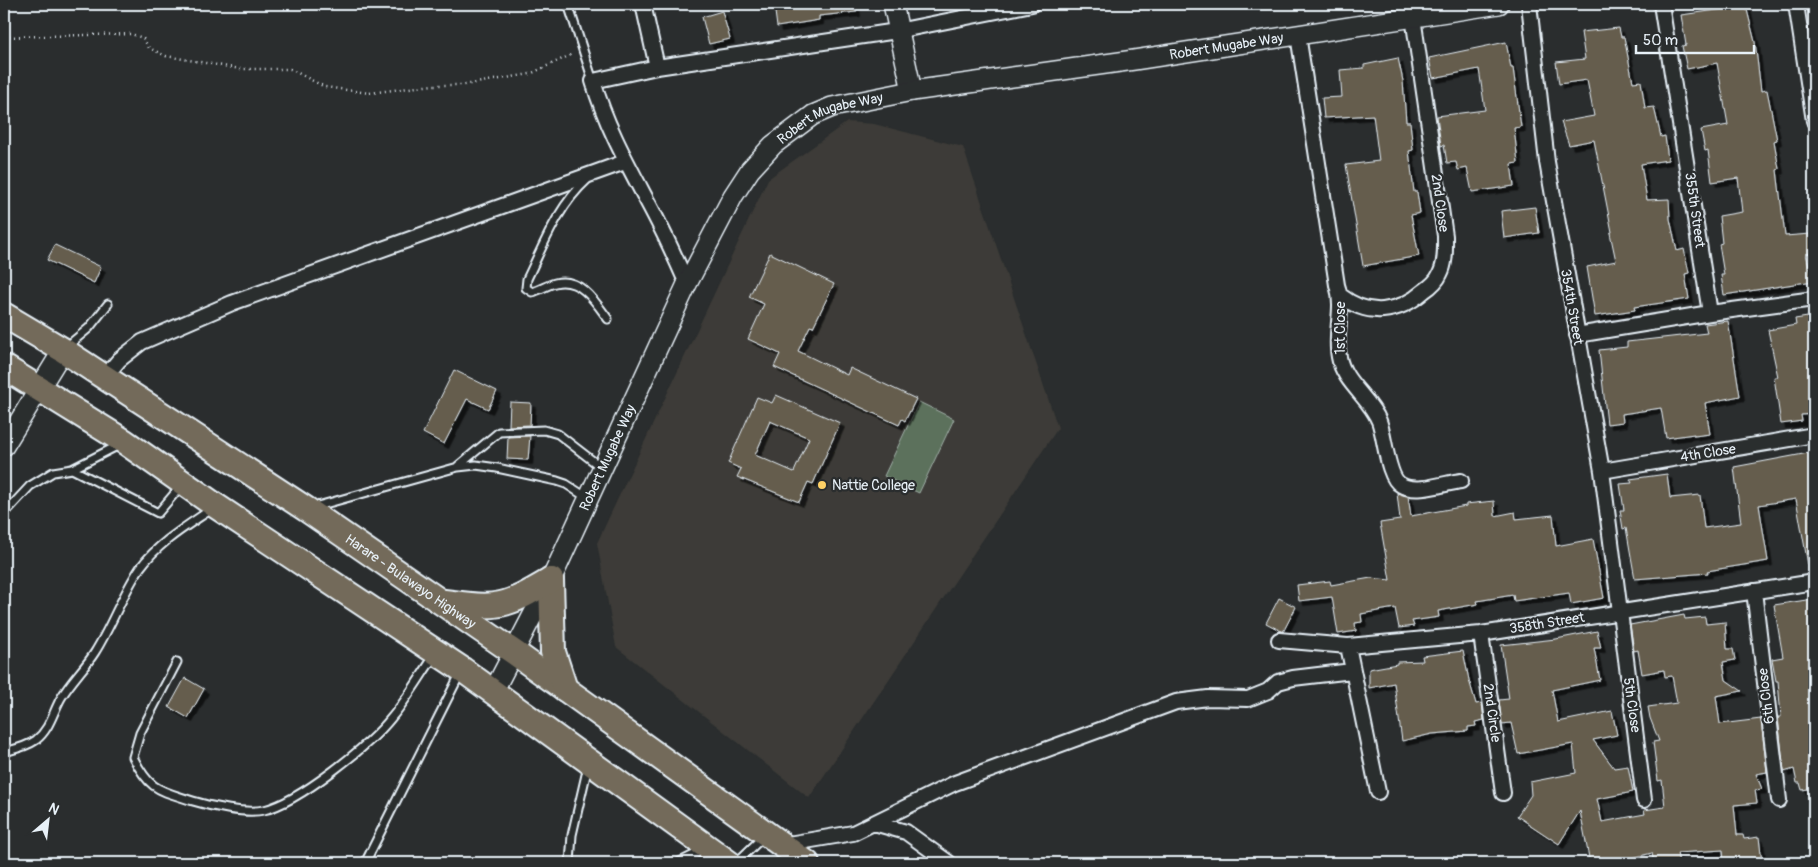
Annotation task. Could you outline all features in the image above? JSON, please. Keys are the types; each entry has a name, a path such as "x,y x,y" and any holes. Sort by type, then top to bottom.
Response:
{"highway":[{"name":"Harare - Bulawayo Highway","path":"4,315 63,350 306,509 515,653 807,863"},
{"path":"4,366 125,442 216,506 463,670 729,863"},
{"path":"439,602 478,607 504,604 518,599 551,580 553,652 565,689"}],"street":[{"path":"643,4 657,67"},
{"path":"893,4 897,31 912,91"},
{"path":"688,284 655,215 625,162 600,103 593,81 657,67 897,31 1014,5 1032,4"},
{"name":"Robert Mugabe Way","path":"493,692 515,653 551,580 688,284 733,196 750,170 773,145 812,115 832,107 912,91 1499,4"},
{"name":"354th Street","path":"1529,4 1547,162 1602,471 1619,610"},
{"name":"355th Street","path":"1661,4 1710,313"},
{"path":"1796,4 1814,121"},
{"name":"2nd Close","path":"1341,296 1361,308 1371,311 1389,310 1418,297 1440,275 1443,264 1445,236 1413,17"},
{"name":"1st Close","path":"1298,35 1337,285 1341,296 1338,324 1339,357 1343,370 1374,408 1382,428 1393,478 1400,485 1412,489 1461,481"},
{"path":"104,378 119,360 142,342 232,303 344,265 590,173 625,162"},
{"path":"1577,335 1710,313 1814,299"},
{"path":"4,446 63,350"},
{"name":"4th Close","path":"1602,471 1814,435"},
{"name":"358th Street","path":"1279,640 1348,646 1481,634 1619,610 1814,582"},
{"name":"6th Close","path":"1754,591 1779,800"},
{"name":"5th Close","path":"1619,610 1644,800"},
{"name":"2nd Circle","path":"1481,634 1503,793"},
{"path":"1348,646 1378,792"},
{"path":"774,840 853,833 955,783 1176,702 1208,698 1248,699 1268,691 1278,682 1293,678 1352,670"},
{"path":"874,823 906,832 949,863"}],"lane":[{"path":"568,4 593,81"},
{"path":"590,173 588,179 574,191 561,210 527,278 526,288 532,292 557,283 574,284 583,289 594,300 608,319"},
{"path":"63,350 89,328 108,304"},
{"path":"458,466 499,432 544,430 558,434 602,468"},
{"path":"4,514 30,486 53,472 72,468 125,442"},
{"path":"306,509 458,466 476,465 557,481 566,484 588,498"},
{"path":"72,468 158,513 183,483"},
{"path":"4,752 23,747 36,739 48,727 61,698 94,654 108,631 121,600 141,567 162,544 216,506"},
{"path":"177,662 140,733 133,756 143,777 159,790 201,804 230,810 264,810 324,778 374,737 392,718 436,652"},
{"path":"365,863 463,670"},
{"path":"570,863 572,834 584,790 588,761"},
{"path":"736,863 774,840"},
{"path":"678,863 709,848"}],"path":[{"path":"4,37 131,34 143,38 149,48 166,56 240,69 290,69 325,87 369,93 433,85 464,86 530,74 568,55 585,53"}],"shaded area":[{"name":"Nattie College","path":"847,122 874,124 963,147 1058,428 809,798 616,647 597,543 768,179"}],"green space":[{"path":"919,402 954,419 919,493 884,476"}],"building":[{"path":"774,4 855,4 856,12 819,16 819,20 777,27"},
{"path":"1746,6 1755,42 1761,91 1767,90 1777,140 1774,141 1779,169 1777,170 1785,236 1811,234 1814,252 1806,254 1813,281 1724,295 1721,275 1724,275 1719,244 1722,243 1719,216 1742,212 1738,178 1712,182 1708,150 1705,151 1701,130 1728,125 1717,63 1687,69 1682,46 1686,45 1681,15"},
{"path":"722,11 730,39 709,44 702,17"},
{"path":"1619,28 1621,37 1624,37 1633,82 1641,81 1645,108 1654,107 1661,137 1665,136 1668,160 1641,164 1647,200 1669,199 1670,219 1677,251 1684,249 1689,273 1685,274 1689,299 1634,307 1635,310 1595,316 1587,267 1616,261 1610,233 1612,232 1594,140 1569,145 1561,122 1594,116 1587,80 1559,84 1556,62 1585,59 1581,32"},
{"path":"1506,42 1511,68 1513,68 1521,127 1514,128 1518,163 1511,164 1514,186 1472,192 1467,168 1458,170 1456,162 1447,163 1444,145 1441,146 1437,116 1485,110 1479,69 1433,78 1429,58"},
{"path":"1398,58 1403,81 1406,122 1410,122 1413,150 1409,151 1414,192 1417,192 1420,213 1411,215 1419,256 1363,266 1346,165 1379,161 1373,115 1324,118 1322,98 1342,97 1340,70 1364,68 1364,65"},
{"path":"1535,207 1539,233 1504,238 1501,211"},
{"path":"55,245 101,267 94,283 47,260"},
{"path":"770,253 834,284 813,327 810,326 798,351 847,375 850,368 916,399 905,421 902,419 899,425 774,367 780,354 748,339 764,304 749,297"},
{"path":"1814,316 1814,414 1801,415 1802,421 1781,424 1774,377 1778,377 1768,330 1796,325 1795,319"},
{"path":"1728,321 1740,396 1705,403 1710,434 1666,438 1661,408 1622,414 1623,422 1607,424 1599,350 1627,347 1627,342 1707,333 1705,324"},
{"path":"454,370 497,391 488,409 467,399 444,444 423,433"},
{"path":"776,395 840,423 813,484 808,482 799,502 737,477 741,469 728,463 757,397 772,403","holes":["770,421 809,438 794,472 755,455"]},
{"path":"510,402 531,403 530,425 509,426"},
{"path":"530,436 528,460 507,459 508,437"},
{"path":"1814,452 1814,564 1808,565 1796,499 1759,505 1768,561 1707,571 1708,573 1635,579 1626,528 1623,529 1620,510 1624,510 1620,484 1632,483 1630,479 1667,474 1670,498 1700,495 1704,528 1741,523 1734,467"},
{"path":"1397,493 1408,496 1411,516 1466,506 1466,504 1494,501 1495,516 1515,512 1516,519 1553,515 1556,546 1593,539 1604,598 1571,604 1569,593 1514,601 1513,595 1477,601 1478,604 1438,611 1439,617 1412,621 1414,626 1399,628 1395,608 1361,614 1362,622 1355,623 1356,631 1338,634 1332,597 1299,601 1297,585 1330,581 1331,585 1371,578 1390,580 1380,523 1400,520"},
{"path":"1279,598 1296,607 1283,632 1266,623"},
{"path":"1813,599 1814,788 1802,790 1800,783 1797,783 1794,769 1784,772 1778,717 1781,717 1778,681 1776,681 1772,659 1783,657 1774,605"},
{"path":"1684,615 1685,619 1705,617 1706,624 1725,622 1727,649 1733,649 1735,660 1723,662 1726,680 1742,691 1716,696 1720,724 1761,719 1767,772 1756,774 1762,789 1755,790 1757,803 1734,805 1737,835 1743,835 1744,839 1759,837 1762,863 1724,863 1723,850 1677,853 1679,863 1654,863 1652,853 1612,863 1590,863 1580,811 1559,844 1517,816 1531,795 1530,782 1576,773 1573,744 1518,754 1511,723 1502,724 1499,700 1509,699 1501,645 1556,639 1597,631 1601,648 1594,648 1600,680 1552,690 1558,722 1612,711 1617,735 1593,740 1614,768 1628,766 1633,792 1597,799 1602,822 1645,814 1644,810 1665,807 1662,780 1658,781 1653,742 1659,741 1648,707 1677,703 1672,676 1665,677 1664,670 1642,674 1638,650 1634,651 1630,625"},
{"path":"1463,651 1476,704 1482,703 1484,720 1475,722 1476,726 1468,727 1468,731 1432,734 1402,741 1394,683 1369,688 1369,669 1397,664 1397,662 1423,661 1422,656"},
{"path":"185,678 204,689 188,718 169,707"}],"place":[{"name":"Nattie College","path":"822,485"}]}
